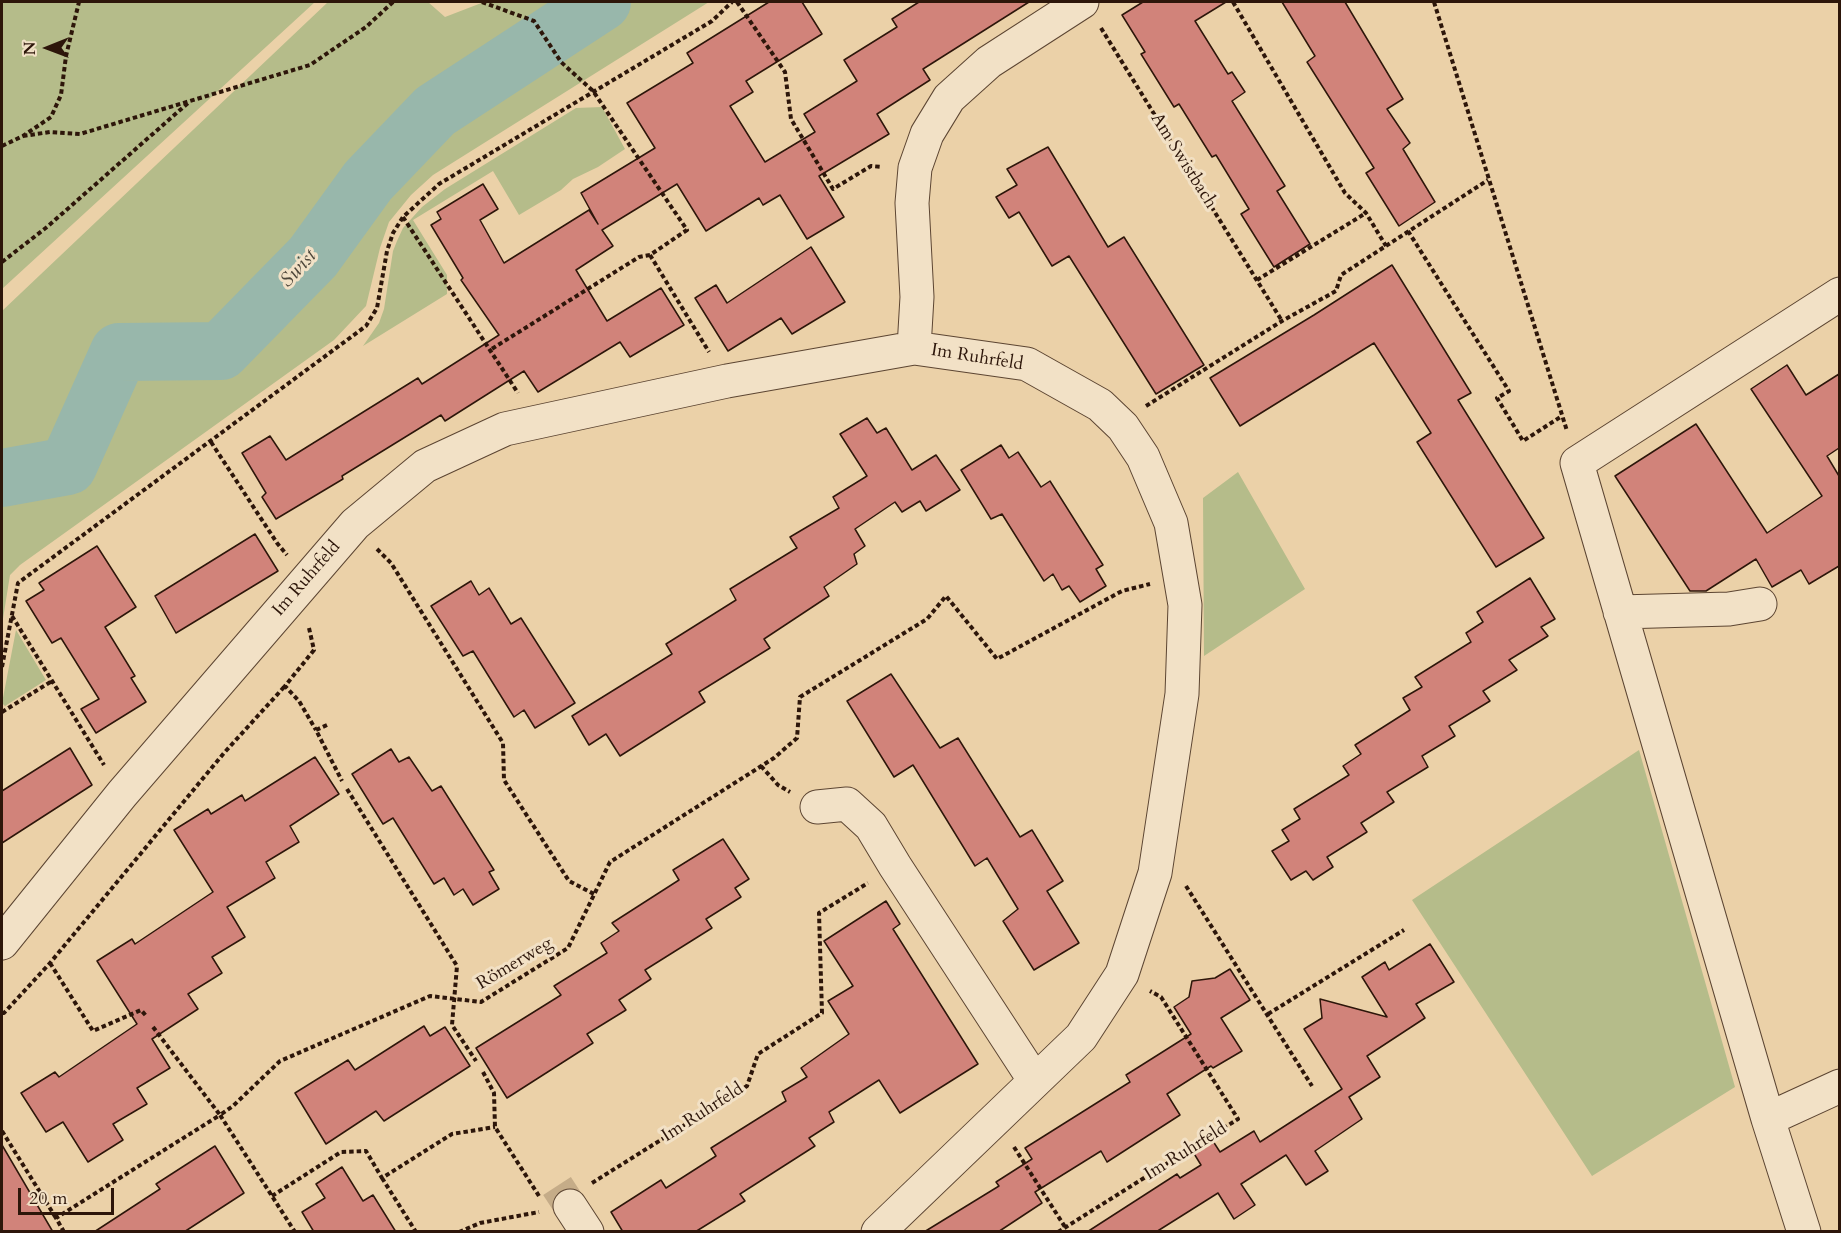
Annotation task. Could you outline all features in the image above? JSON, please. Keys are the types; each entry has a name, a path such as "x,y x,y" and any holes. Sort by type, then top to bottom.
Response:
{"street":[{"path":"914,348 917,297 912,203 915,168 927,134 949,98 989,62 1089,11"},
{"path":"1804,1232 1768,1119 1577,463 1839,294"},
{"name":"Im Ruhrfeld","path":"2,943 122,794 355,524 425,466 505,429 536,421 727,381 914,348 1027,364 1100,405 1123,427 1143,457 1171,523 1185,605 1182,694 1155,873 1122,974 1082,1037 878,1232"},
{"path":"1620,612 1729,609 1760,604"},
{"path":"817,807 847,804 871,826 1035,1082"},
{"path":"1768,1119 1839,1086"}],"path":[{"path":"2,146 23,136 51,117 61,95 66,56 79,2"},
{"path":"23,136 50,132 80,134 310,65 366,27 393,2"},
{"path":"482,2 534,21 561,62 593,91 687,230 650,255 639,257 490,350"},
{"path":"2,667 18,583 366,326 377,308 393,232 403,217 439,184 712,21 732,2"},
{"path":"737,2 784,72 791,119 833,189 871,166 915,168"},
{"path":"1233,2 1345,193 1366,213 1386,246"},
{"path":"1434,2 1577,463"},
{"name":"Am Swistbach","path":"1089,11 1282,321"},
{"path":"2,262 46,227 190,101"},
{"path":"1123,427 1146,405 1282,321 1336,291 1341,275 1488,180"},
{"path":"1257,280 1366,213"},
{"path":"403,217 536,421"},
{"path":"1408,231 1509,391 1497,398 1523,441 1562,416"},
{"path":"650,255 727,381"},
{"path":"2,1013 50,963 224,753 285,686 314,650 299,589 277,543 210,442"},
{"path":"355,524 390,563 503,743 504,780 569,881 594,894"},
{"name":"Römerweg","path":"220,1115 233,1106 280,1061 430,996 481,1002 568,948 610,862 774,758 797,738 800,697 927,619 946,596 998,659 1122,591 1179,576"},
{"path":"12,615 122,794"},
{"path":"2,712 52,681"},
{"path":"285,686 299,701 342,781"},
{"path":"316,730 327,725"},
{"path":"347,789 457,966 452,1025 476,1061"},
{"name":"Im Ruhrfeld","path":"567,1207 747,1086 758,1054 822,1013 819,913 895,866"},
{"path":"1155,873 1183,881 1312,1086"},
{"path":"1268,1014 1404,930"},
{"path":"50,963 93,1031 141,1010 147,1017"},
{"name":"Im Ruhrfeld","path":"1058,1232 1238,1119 1161,997 1122,974"},
{"path":"153,1027 220,1115 295,1232"},
{"path":"483,1072 494,1093 495,1127 567,1207"},
{"path":"56,1218 220,1115"},
{"path":"996,1119 1065,1227"},
{"path":"382,1178 452,1134 495,1127"},
{"path":"2,1131 64,1232"},
{"path":"272,1196 341,1152 366,1151 416,1232"},
{"path":"459,1232 480,1223 567,1207"}],"green space":[{"path":"2,2 315,2 2,289"},
{"path":"328,2 428,2 445,17 484,2 709,2 433,175 411,195 389,222 380,248 366,306 334,340 20,565 10,575 2,625 2,311"},
{"path":"602,107 625,149 598,167 573,179 561,190 519,215 493,171 413,220 447,275 447,294 363,346 379,323 384,309 393,251 397,241 403,228 422,207 445,189 576,108"},
{"path":"1238,472 1305,589 1204,656 1203,498"},
{"path":"16,630 46,680 5,706 2,703"},
{"path":"1639,750 1735,1087 1592,1176 1412,900"}],"building":[{"path":"769,2 802,2 822,34 746,81 753,92 730,106 765,162 815,132 804,114 857,81 844,60 897,27 892,19 919,2 1029,2 923,69 930,80 877,114 889,134 819,176 844,217 807,239 780,195 763,205 759,198 706,231 677,184 602,230 613,246 576,270 607,321 661,288 684,325 630,357 620,342 538,392 524,371 445,421 441,415 342,476 343,479 276,519 262,497 266,493 242,453 270,436 286,460 418,378 422,384 499,335 461,280 463,278 431,225 441,219 437,212 483,184 498,209 480,220 504,263 589,210 598,224 581,193 655,148 627,103 693,63 687,53"},
{"path":"1143,2 1226,2 1195,21 1228,74 1232,72 1245,92 1232,101 1285,186 1277,191 1310,244 1274,267 1241,214 1249,209 1216,155 1212,157 1179,104 1174,107 1141,54 1145,52 1122,15"},
{"path":"1282,2 1345,2 1403,99 1387,109 1410,143 1403,149 1435,202 1399,226 1366,173 1374,168 1307,62 1315,56"},
{"path":"1048,147 1108,247 1124,237 1204,365 1156,394 1069,256 1052,266 1019,212 1009,218 996,197 1017,185 1007,169"},
{"path":"811,247 845,302 792,334 781,318 728,351 695,298 716,285 727,303"},
{"path":"1392,265 1471,393 1458,400 1544,538 1496,567 1417,442 1431,433 1374,343 1240,426 1210,378"},
{"path":"1787,365 1806,395 1839,374 1839,448 1827,456 1839,476 1839,566 1809,584 1801,570 1772,587 1756,559 1706,591 1690,591 1615,476 1696,424 1767,533 1822,496 1751,389"},
{"path":"867,418 877,433 886,428 912,470 936,455 960,490 926,511 920,501 902,512 895,502 855,529 865,546 854,554 857,564 824,587 829,596 764,639 770,648 699,692 705,702 620,756 606,734 589,745 572,716 672,654 666,644 736,600 730,589 797,548 790,537 839,508 833,497 867,476 840,434"},
{"path":"1001,445 1009,458 1018,452 1041,487 1050,481 1103,565 1096,569 1106,586 1080,602 1069,586 1062,590 1053,574 1044,581 1002,514 991,519 961,470"},
{"path":"255,534 278,571 176,633 155,596"},
{"path":"97,546 136,607 105,627 135,676 131,678 146,702 96,733 81,709 99,699 61,638 52,643 26,601 44,590 39,583"},
{"path":"1530,578 1555,619 1541,627 1548,636 1509,660 1517,670 1483,691 1490,701 1449,726 1455,736 1422,756 1428,767 1387,792 1394,802 1361,823 1367,832 1327,857 1333,867 1313,880 1306,871 1291,880 1272,851 1289,841 1282,830 1300,819 1294,809 1349,775 1343,766 1361,754 1355,745 1410,710 1403,698 1422,687 1415,677 1471,642 1466,633 1483,622 1477,612"},
{"path":"471,581 479,595 489,588 511,624 521,618 575,703 535,728 524,710 514,717 473,651 463,656 431,606"},
{"path":"891,674 940,748 958,738 1020,837 1032,830 1063,881 1047,891 1079,943 1034,970 1003,921 1018,909 987,858 975,866 913,765 894,777 847,701"},
{"path":"70,748 92,785 2,843 2,791"},
{"path":"391,749 399,762 409,757 432,791 441,786 494,870 489,872 499,889 473,905 463,889 454,895 444,878 434,884 393,818 383,824 352,774"},
{"path":"315,757 339,794 290,826 299,842 266,862 275,878 227,907 245,937 212,957 222,973 188,994 198,1009 152,1039 170,1068 137,1088 147,1104 113,1124 123,1140 88,1162 63,1122 46,1132 21,1093 55,1072 59,1077 137,1024 97,961 132,939 135,944 213,892 174,830 208,809 211,814 242,795 245,801"},
{"path":"723,839 749,879 735,888 741,897 706,919 712,928 645,970 651,979 619,1000 626,1010 587,1034 593,1043 507,1098 476,1048 561,995 554,986 607,953 601,943 619,931 612,923 679,880 673,870"},
{"path":"886,901 900,924 893,929 978,1064 900,1113 879,1080 829,1112 834,1122 809,1138 815,1146 740,1194 745,1201 695,1232 623,1232 611,1212 661,1180 666,1188 716,1156 711,1148 786,1101 782,1092 807,1077 801,1068 849,1034 828,1001 853,986 824,941"},
{"path":"1430,944 1454,982 1416,1004 1425,1018 1367,1056 1380,1077 1349,1097 1362,1119 1315,1151 1328,1171 1306,1185 1286,1155 1241,1184 1255,1205 1234,1219 1218,1193 1156,1232 1087,1232 1177,1174 1180,1178 1201,1165 1190,1147 1209,1135 1220,1152 1254,1131 1260,1142 1342,1089 1304,1029 1322,1018 1320,999 1387,1017 1362,977 1385,962 1389,970"},
{"path":"1230,969 1250,1000 1221,1018 1242,1051 1213,1068 1211,1066 1167,1094 1180,1115 1107,1162 1101,1151 1035,1192 1042,1203 998,1232 924,1232 999,1186 996,1182 1032,1159 1025,1148 1130,1082 1126,1075 1191,1034 1174,1007 1189,997 1192,981 1215,978"},
{"path":"424,1026 430,1036 445,1027 470,1066 384,1121 376,1111 326,1144 295,1093 348,1060 355,1070"},
{"path":"2,1145 53,1232 2,1232"},
{"path":"215,1146 244,1193 184,1232 94,1232 160,1189 156,1184"},
{"path":"342,1167 363,1201 373,1195 396,1232 314,1232 302,1212 325,1198 316,1184"}],"waterway":[{"name":"Swist","path":"2,478 68,466 119,352 221,351 313,257 368,181 435,111 602,2"}],"tunnel":[{"path":"557,1186 570,1206"}]}
